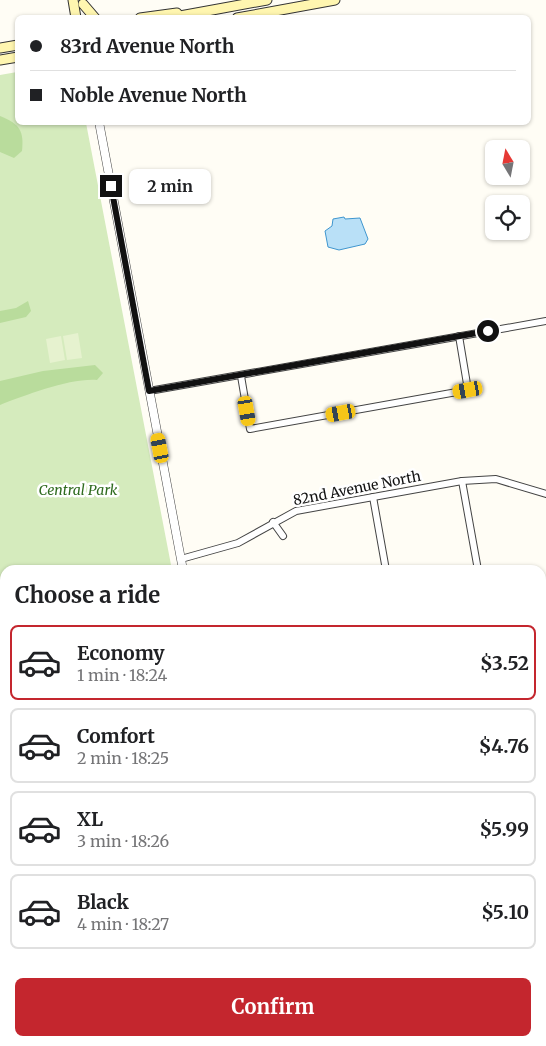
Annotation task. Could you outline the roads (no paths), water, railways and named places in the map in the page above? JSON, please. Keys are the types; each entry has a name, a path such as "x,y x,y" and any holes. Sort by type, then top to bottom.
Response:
{"main road":[{"path":"70,15 71,0"},
{"path":"71,0 75,15"},
{"path":"183,15 267,0"},
{"path":"253,15 335,0"},
{"path":"83,2 85,15"},
{"path":"83,2 93,15"},
{"path":"156,15 172,12 187,14"},
{"path":"0,48 15,46"},
{"path":"0,60 15,58"},
{"path":"0,65 15,62"}],"street":[{"path":"100,125 182,565"},
{"path":"149,391 546,321"},
{"path":"241,376 250,429 468,390 459,336"},
{"name":"82nd Avenue North","path":"181,559 238,544 273,522 296,511 462,481 496,478 546,494"},
{"path":"462,481 477,565"},
{"path":"373,497 385,565"},
{"path":"273,522 283,536"}],"water":[{"path":"344,217 345,219 360,218 368,239 365,244 339,250 328,247 325,231 332,226 333,219"}],"park label":[{"name":"Central Park","path":"78,490"}]}
